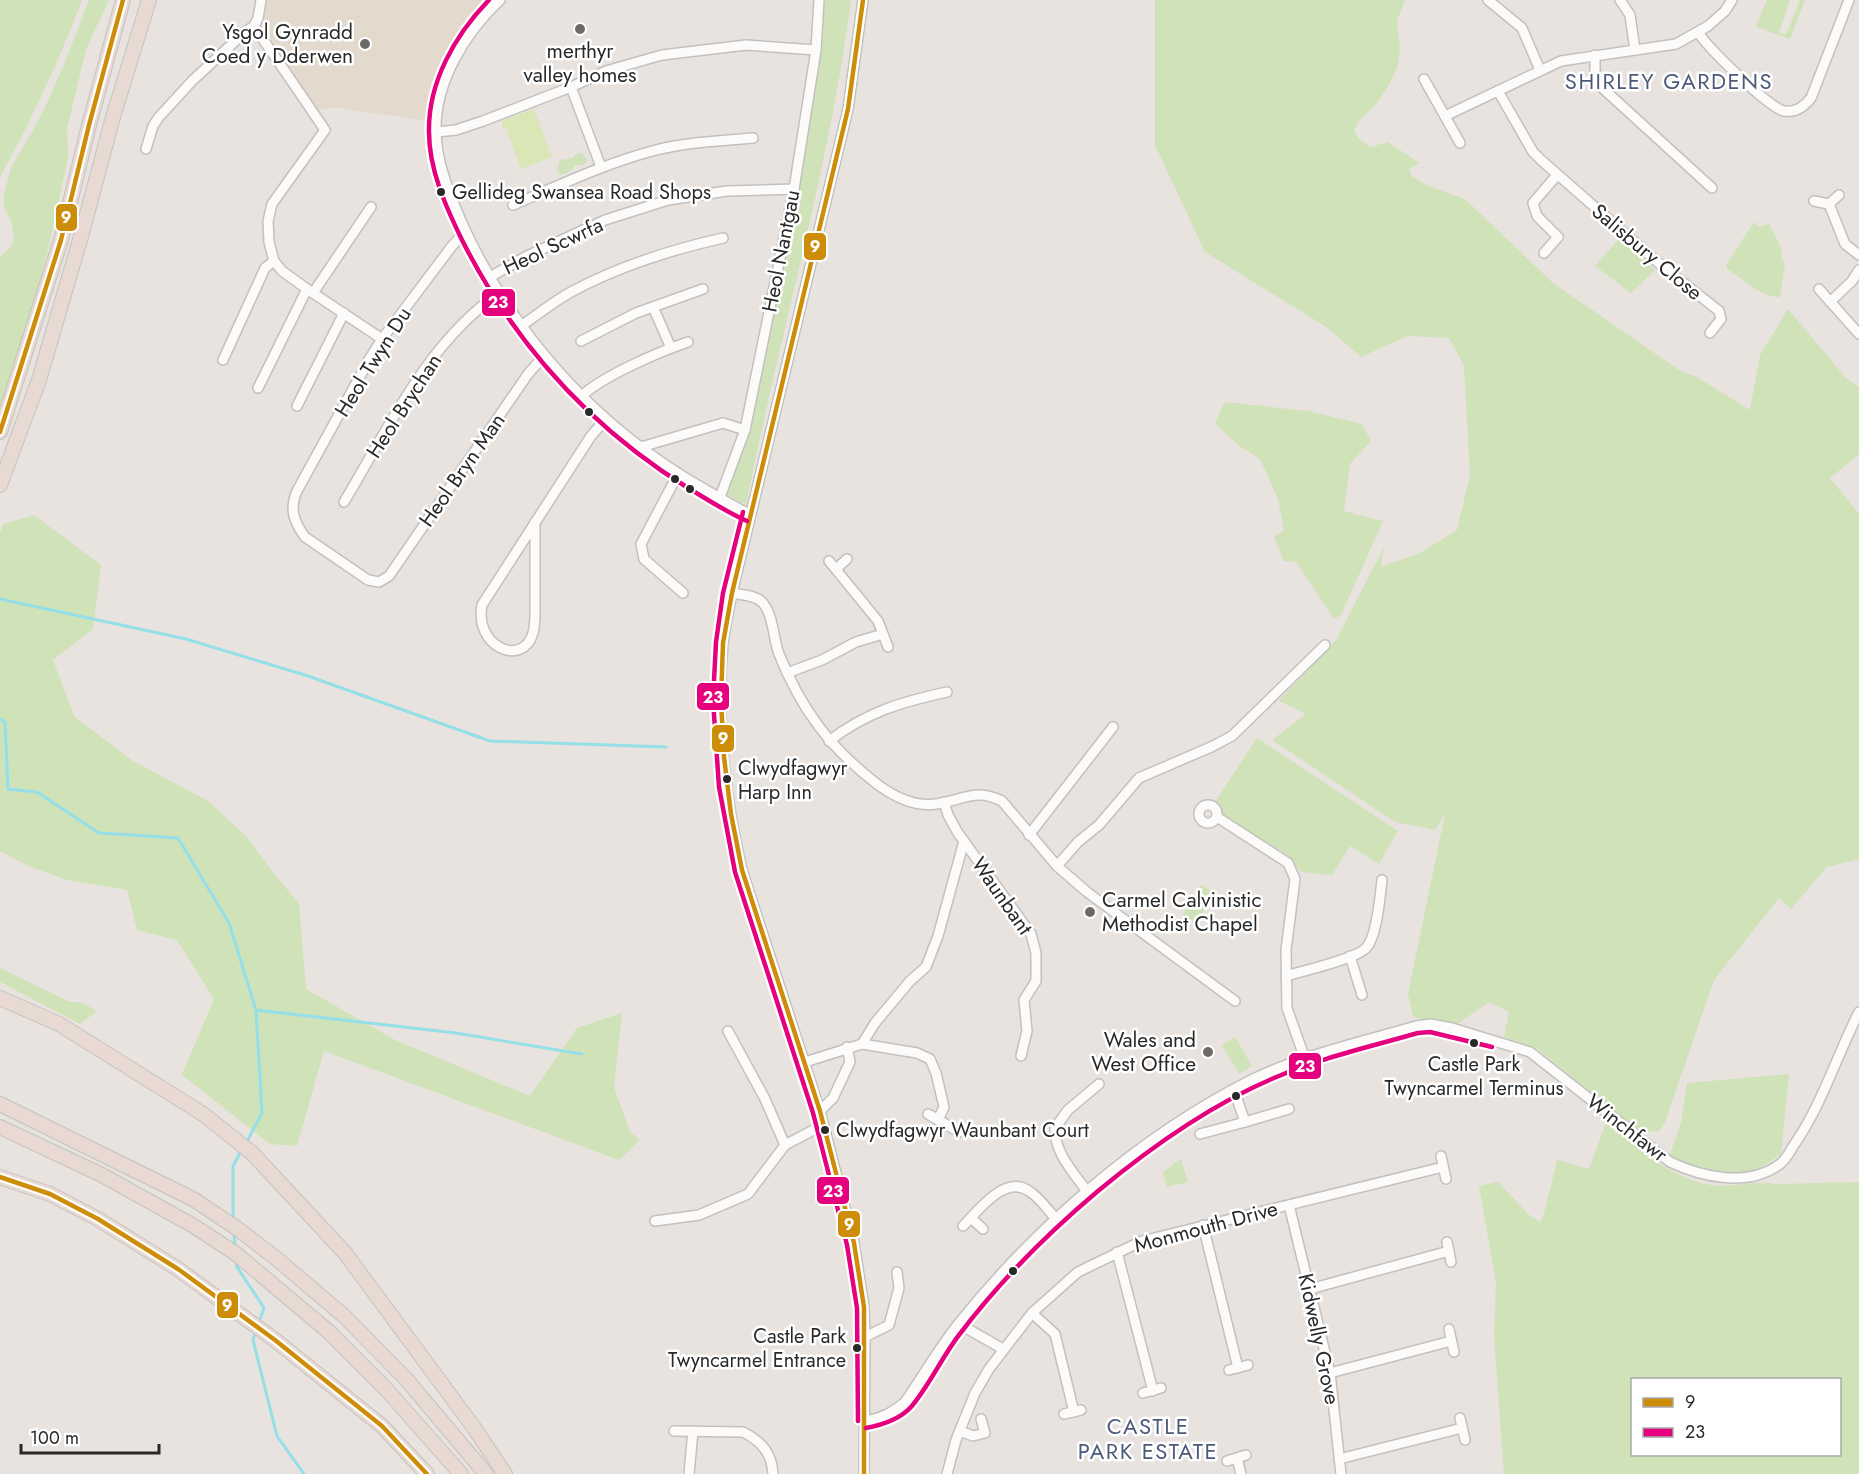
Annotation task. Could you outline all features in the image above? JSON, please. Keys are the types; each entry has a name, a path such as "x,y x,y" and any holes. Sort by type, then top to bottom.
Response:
{"highway":[{"path":"0,432 61,240 88,125 123,0"},
{"path":"0,485 39,380 113,117 149,0"},
{"path":"0,998 60,1024 203,1114 252,1153 345,1253 475,1429 505,1474"},
{"path":"0,1104 193,1199 277,1258 344,1316 406,1379 486,1474"},
{"path":"0,1127 102,1175 192,1225 235,1253 328,1331 386,1389 461,1474"},
{"path":"0,1177 50,1194 98,1219 178,1269 275,1340 382,1426 427,1474"}],"street":[{"path":"146,148 159,117 192,81 254,26 261,0"},
{"path":"500,0 472,30 462,45 442,93 435,132 445,178 467,234 499,293 521,326 544,356 582,396 640,447 678,474 750,514"},
{"name":"Heol Nantgau","path":"720,497 745,430 794,189 816,50 819,0"},
{"path":"863,0 848,109 732,593 723,643 721,690 722,722 734,832 742,870 820,1111 854,1243 864,1307 864,1474"},
{"path":"1488,0 1522,28 1540,70"},
{"path":"1620,0 1630,15 1635,50"},
{"path":"1445,116 1561,61 1676,44 1698,33 1717,19 1732,0"},
{"path":"1698,33 1710,48 1775,107 1790,112 1805,105 1811,98 1849,0"},
{"path":"254,26 325,130 272,204 268,221 269,242 274,261 282,271 382,339"},
{"path":"435,132 463,128 571,87 606,71 662,55 746,45 816,50"},
{"path":"1595,55 1595,76 1598,84 1712,188"},
{"path":"1424,79 1460,143"},
{"path":"571,87 601,167"},
{"name":"Salisbury Close","path":"1498,90 1533,152 1688,287 1719,311 1721,319 1710,333"},
{"path":"140,130 150,134"},
{"path":"513,205 601,167 657,150 698,142 753,138"},
{"path":"1544,253 1558,237 1537,216 1533,203 1557,175"},
{"name":"Heol Scwrfa","path":"490,277 527,256 605,220 668,200 727,191 794,189"},
{"path":"1828,204 1839,195"},
{"path":"1814,201 1828,204"},
{"path":"1828,204 1841,238 1859,255"},
{"path":"258,388 310,291 371,207"},
{"name":"Heol Twyn Du","path":"379,582 368,580 305,537 292,514 292,501 382,339 452,246 460,237 467,234"},
{"path":"521,326 570,293 623,268 672,250 723,238"},
{"path":"223,360 266,268 274,261"},
{"path":"1830,302 1852,281 1859,270"},
{"path":"581,341 636,313 703,289"},
{"path":"1819,289 1859,334"},
{"name":"Heol Brychan","path":"344,502 421,374 443,345 483,304 499,293"},
{"path":"653,306 671,348"},
{"path":"297,406 344,313"},
{"path":"582,396 590,388 688,342"},
{"name":"Heol Bryn Man","path":"379,582 389,576 528,374 544,356"},
{"path":"535,522 533,634 522,648 509,651 493,644 486,637 481,625 482,605 535,522 591,436 606,419"},
{"path":"640,447 723,423 745,430"},
{"path":"678,474 641,544 644,559 683,593"},
{"path":"847,560 832,565 878,621 888,647"},
{"path":"732,593 758,599 763,604 787,673 803,706 829,741 863,772 896,797 929,804 982,794 1002,801 1057,866 1087,892 1235,1001"},
{"path":"787,673 822,660 856,642 883,634"},
{"path":"1057,866 1078,842 1099,825 1139,778 1232,736 1325,645"},
{"path":"829,741 857,721 875,712 947,693"},
{"path":"1029,835 1113,727"},
{"name":"Waunbant","path":"944,802 948,815 964,841 1031,934 1036,953 1036,981 1024,1000 1027,1031 1021,1056"},
{"path":"1217,817 1288,863 1295,879 1286,950 1287,1008 1305,1059"},
{"name":"Waunbant","path":"862,1044 874,1023 910,981 926,967 935,945 964,841"},
{"path":"1286,976 1350,956 1366,948 1374,933 1383,880"},
{"path":"1350,956 1362,995"},
{"name":"Winchfawr","path":"865,1421 879,1419 893,1412 905,1402 959,1324 1056,1219 1086,1190 1149,1143 1202,1108 1252,1080 1305,1059 1430,1024 1494,1040 1538,1057 1670,1162 1684,1169 1707,1175 1733,1178 1765,1173 1782,1163 1812,1118 1859,1012"},
{"path":"728,1031 765,1099 784,1145"},
{"path":"805,1062 862,1044 917,1053 930,1059 936,1073 944,1107 938,1120"},
{"path":"820,1111 833,1098 850,1062 847,1047"},
{"path":"1086,1190 1067,1165 1058,1148 1055,1128 1068,1110 1100,1084"},
{"path":"1234,1090 1245,1122"},
{"path":"1200,1134 1289,1109"},
{"path":"928,1114 959,1132"},
{"path":"655,1221 699,1215 748,1194 784,1145 823,1125"},
{"path":"1441,1156 1446,1179"},
{"name":"Monmouth Drive","path":"947,1474 975,1393 989,1369 1032,1313 1078,1272 1142,1241 1443,1167"},
{"path":"963,1226 1000,1191 1010,1187 1021,1187 1030,1191 1056,1219"},
{"name":"Kidwelly Grove","path":"1289,1205 1330,1373 1341,1474"},
{"path":"970,1218 983,1228"},
{"path":"1203,1225 1234,1369 1248,1365"},
{"path":"1310,1289 1448,1246 1451,1262"},
{"path":"1117,1252 1153,1391"},
{"path":"865,1337 889,1325 899,1288 897,1272"},
{"path":"1032,1313 1055,1334 1073,1412"},
{"path":"959,1324 1004,1349"},
{"path":"1449,1329 1454,1352"},
{"path":"1330,1373 1451,1341"},
{"path":"960,1431 973,1436 985,1433 981,1419"},
{"path":"1339,1459 1461,1423 1465,1440"},
{"path":"674,1431 743,1432 768,1452 772,1461 773,1474"},
{"path":"689,1474 693,1431"},
{"path":"1227,1461 1242,1456 1241,1474"}],"shaded area":[{"name":"Ysgol Gynradd Coed y Dderwen","path":"264,0 488,0 443,61 429,121 338,108 317,109 264,27"}],"green space":[{"path":"0,0 82,0 44,90 0,177"},
{"path":"89,0 109,0 86,49 67,129 68,158 48,250 29,322 0,410 0,257 12,245 14,238 12,224 4,206 4,193 11,168 40,118 64,65"},
{"path":"822,0 851,0 842,64 817,190 746,505 725,494 750,424 777,300 810,120"},
{"path":"1155,0 1405,0 1397,20 1400,49 1397,68 1377,103 1358,122 1354,131 1358,138 1370,147 1388,142 1419,163 1409,169 1412,176 1426,185 1465,199 1553,283 1682,372 1695,376 1750,410 1760,355 1788,309 1846,378 1859,387 1859,454 1830,478 1859,514 1859,859 1827,867 1791,909 1779,898 1714,980 1665,1122 1659,1131 1653,1132 1637,1128 1618,1116 1538,1049 1504,1037 1509,1012 1489,1002 1456,1025 1413,1017 1408,994 1445,814 1435,830 1395,822 1272,740 1306,714 1279,701 1336,640 1384,547 1381,567 1420,553 1457,530 1470,475 1464,366 1449,338 1408,336 1361,357 1328,328 1205,252 1155,145"},
{"path":"1767,0 1790,0 1779,32 1786,35 1800,0 1805,0 1790,39 1756,26"},
{"path":"534,109 552,157 521,169 506,128 503,128 501,121"},
{"path":"581,153 587,159 586,163 575,165 568,172 559,174 557,170 560,160 573,158 576,154"},
{"path":"1754,222 1759,227 1770,224 1780,246 1785,264 1780,297 1759,291 1727,269 1726,265"},
{"path":"1619,239 1655,270 1631,293 1595,266"},
{"path":"1225,402 1308,411 1362,424 1371,441 1350,464 1344,511 1383,521 1341,615 1334,619 1296,562 1284,561 1274,537 1284,530 1278,499 1260,459 1238,445 1215,423"},
{"path":"34,515 101,565 93,629 53,660 74,716 133,761 208,801 246,836 299,904 306,989 395,1040 530,1096 577,1028 622,1013 614,1087 630,1132 640,1140 619,1160 324,1051 297,1146 270,1144 182,1075 214,999 177,940 137,930 127,890 67,880 26,865 0,851 0,533 3,524"},
{"path":"1257,738 1398,831 1379,864 1350,846 1332,875 1301,872 1288,855 1223,816 1221,808 1215,802"},
{"path":"1201,885 1215,893 1196,923 1183,915"},
{"path":"0,968 70,1002 80,1002 97,1011 80,1024 0,982"},
{"path":"1235,1037 1252,1066 1239,1074 1222,1045"},
{"path":"1789,1074 1781,1154 1757,1169 1734,1174 1712,1172 1669,1157 1681,1123 1687,1083"},
{"path":"1607,1120 1655,1160 1696,1182 1727,1186 1759,1183 1859,1182 1859,1474 1504,1474 1494,1336 1496,1283 1479,1186 1498,1182 1529,1215 1540,1222 1557,1160 1589,1169"},
{"path":"1181,1159 1188,1182 1167,1187 1163,1172"}],"waterway":[{"path":"0,599 186,639 308,676 490,741 666,747"},
{"path":"0,719 5,722 8,789 37,792 99,833 178,838 229,923 256,1010 262,1113 246,1143"},
{"path":"256,1010 456,1033 582,1054"},
{"path":"233,1220 233,1166 241,1151"},
{"path":"234,1233 235,1247"},
{"path":"236,1260 237,1267 264,1308 259,1322"},
{"path":"256,1331 253,1340 277,1436 304,1474"}],"transit line":[{"name":"9","path":"0,432 61,240 123,0"},
{"name":"23","path":"489,0 465,28 446,60 433,95 430,113 430,146 435,174 462,240 505,314 558,380 587,410 652,464 724,510 747,521"},
{"name":"9","path":"863,0 848,109 732,593 723,643 721,700 724,757 731,814 742,870 820,1111 854,1243 864,1307 864,1474"},
{"name":"23","path":"743,512 723,593 716,642 713,700 719,787 735,872 813,1113 847,1245 857,1308 858,1421"},
{"name":"23","path":"866,1428 890,1421 911,1407 974,1315 1007,1277 1061,1224 1139,1159 1204,1114 1250,1089 1309,1064 1418,1033 1430,1032 1492,1047"},
{"name":"9","path":"0,1177 50,1194 98,1219 178,1269 275,1340 382,1426 427,1474"}],"place":[{"name":"merthyr valley homes","path":"580,29"},
{"name":"Ysgol Gynradd Coed y Dderwen","path":"365,44"},
{"name":"Gellideg Swansea Road Shops","path":"441,192"},
{"name":"Clwydfagwyr Harp Inn","path":"727,779"},
{"name":"Carmel Calvinistic Methodist Chapel","path":"1090,912"},
{"name":"Castle Park Twyncarmel Terminus","path":"1474,1043"},
{"name":"Wales and West Office","path":"1208,1052"},
{"name":"Clwydfagwyr Waunbant Court","path":"825,1130"},
{"name":"Castle Park Twyncarmel Entrance","path":"857,1348"}],"district":[{"name":"SHIRLEY GARDENS","path":"1669,81"},
{"name":"CASTLE PARK ESTATE","path":"1148,1438"}]}
